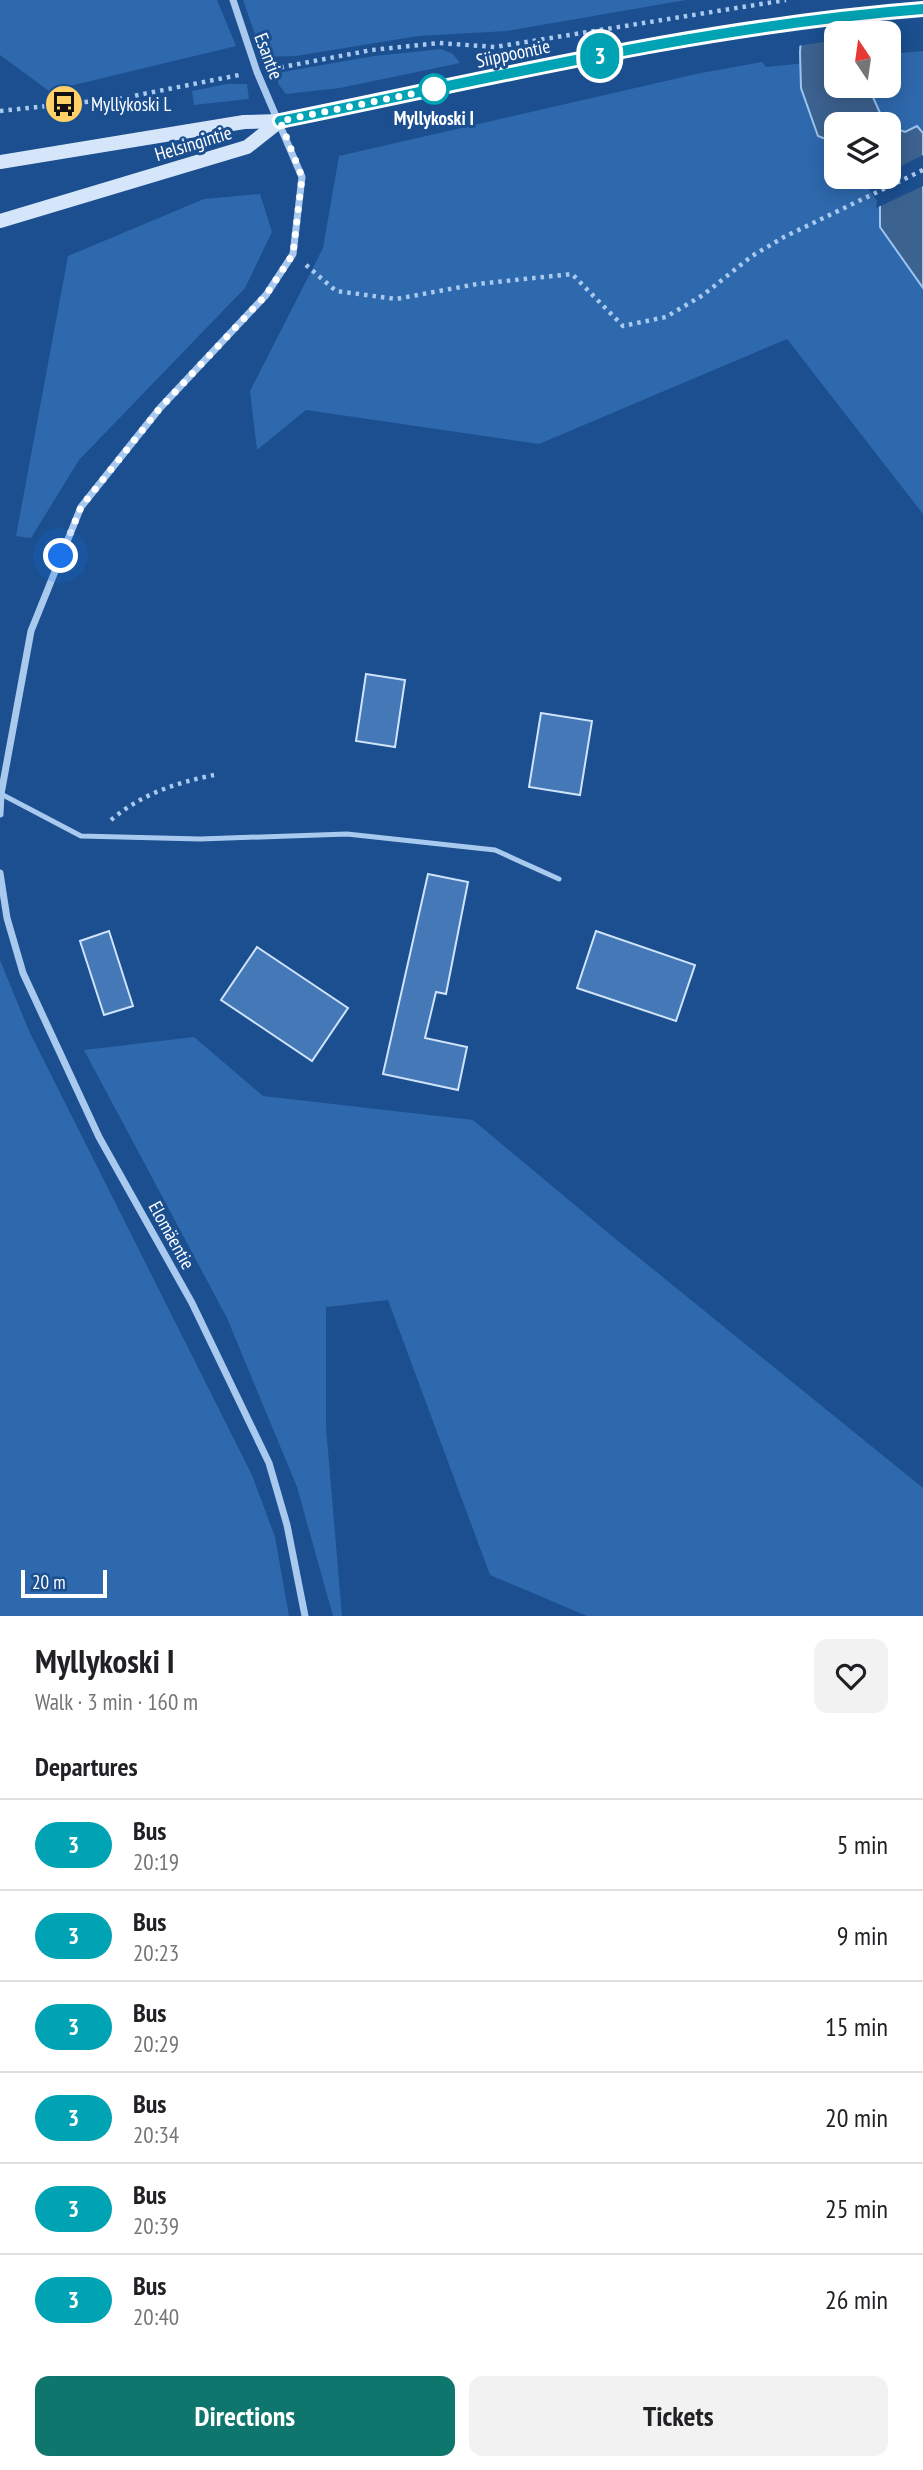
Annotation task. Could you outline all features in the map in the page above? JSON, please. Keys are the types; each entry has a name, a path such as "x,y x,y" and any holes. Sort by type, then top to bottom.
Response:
{"main road":[{"name":"Helsingintie","path":"0,162 244,122 280,121"},
{"name":"Helsingintie","path":"0,221 247,147 280,121"}],"street":[{"name":"Esantie","path":"233,0 257,72 280,121"},
{"name":"Siippoontie","path":"280,121 574,60 748,31 923,9"},
{"path":"0,814 1,794 31,631 81,507 160,408 266,295 293,254 302,177 280,121"},
{"name":"Elomäentie","path":"0,873 7,918 29,985 99,1137 192,1303 269,1463 287,1525 305,1616"}],"lane":[{"path":"1,794 81,836 200,839 347,834 495,850 559,879"}],"path":[{"path":"0,111 123,97 372,50 439,43 495,47 786,0"},
{"path":"293,254 336,292 396,299 477,284 572,274 623,326 666,317 703,295 752,257 784,237 923,170"},
{"path":"91,836 133,802 178,782 214,775"}],"shaded area":[{"path":"0,0 217,0 236,46 49,91 0,55"},
{"path":"243,0 686,0 507,31 418,36 296,56 263,57"},
{"path":"803,0 824,21 824,98 873,98 880,112 824,112 824,138 818,136 801,88"},
{"path":"441,49 453,54 460,63 340,88 286,94 276,75 374,56"},
{"path":"923,51 923,514 787,339 539,444 306,410 257,450 250,391 323,248 339,156 696,74 762,62 766,67 824,61 824,98 901,98 901,53"},
{"path":"227,84 247,84 249,99 194,105 192,91"},
{"path":"917,126 923,133 923,288 880,227 880,200 872,189 901,189 901,130 905,132"},
{"path":"260,194 272,232 245,288 79,460 31,538 16,536 68,256 204,199"},
{"path":"0,960 29,1031 252,1475 275,1537 289,1616 0,1616"},
{"path":"194,1037 263,1096 473,1120 923,1488 923,1616 587,1616 490,1575 388,1300 326,1307 326,1427 342,1616 333,1616 297,1487 227,1318 84,1050"}],"pier":[{"path":"800,0 863,0 862,21 824,21 824,42 797,46"},
{"path":"923,155 923,186 876,208 877,201 869,189 901,189 901,166"}],"building":[{"path":"366,674 405,680 395,747 356,741"},
{"path":"541,713 592,721 580,795 529,787"},
{"path":"428,874 468,882 446,994 436,992 425,1038 467,1047 458,1090 383,1074"},
{"path":"109,931 133,1006 104,1015 80,941"},
{"path":"596,931 695,965 676,1021 577,988"},
{"path":"257,947 348,1008 312,1061 221,1000"}],"bus line":[{"name":"3","path":"280,121 574,60 748,31 923,9"}],"place":[{"name":"Myllykoski I","path":"434,89"},
{"name":"Myllykoski L","path":"64,104"}],"route":[{"path":"61,556 81,507 160,408 266,295 293,254 302,177 280,121 440,88 434,89"}]}
